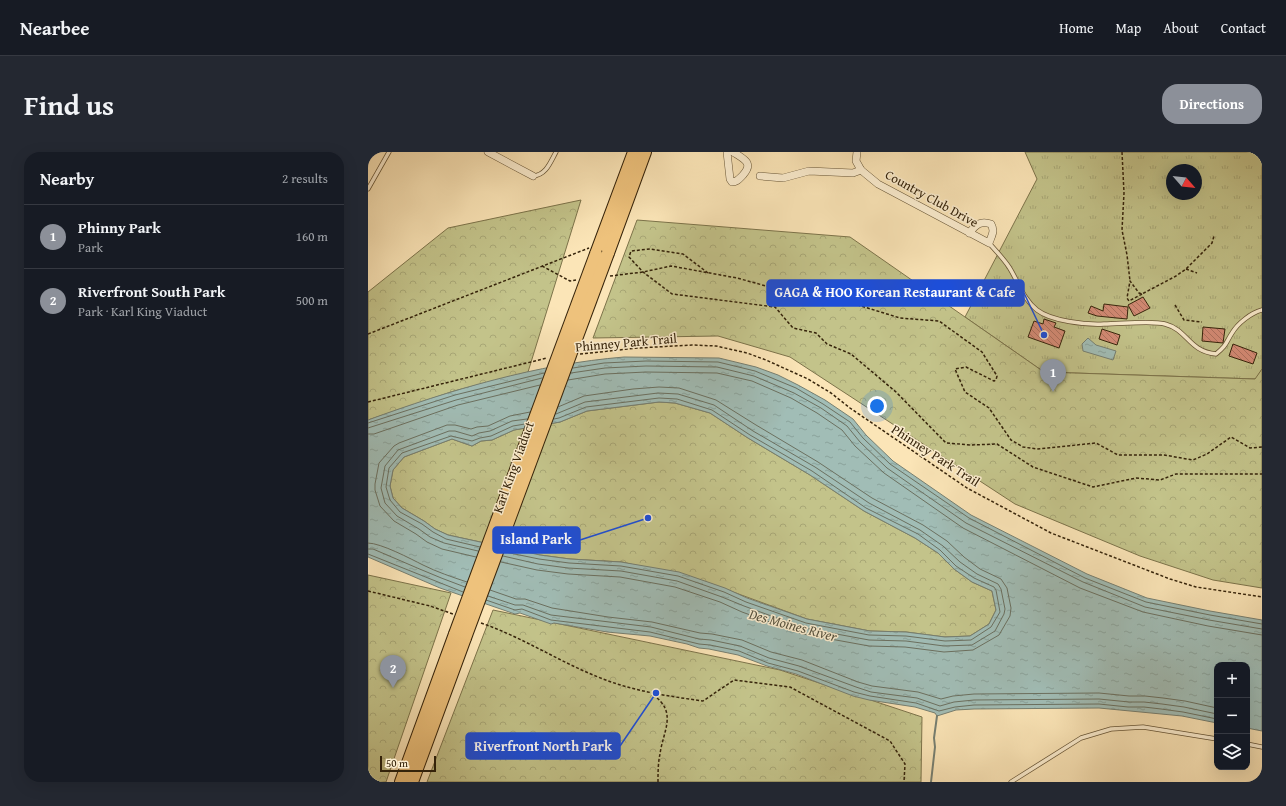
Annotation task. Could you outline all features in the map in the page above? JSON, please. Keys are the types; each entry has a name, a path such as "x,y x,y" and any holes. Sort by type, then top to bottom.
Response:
{"main road":[{"path":"598,251 634,152"},
{"path":"598,251 645,152"},
{"name":"Karl King Viaduct","path":"407,782 598,251"}],"street":[{"path":"488,152 533,176"},
{"path":"727,152 730,179 732,182 738,180 747,171 748,167 744,158 733,152"},
{"path":"760,176 783,178 810,171 853,173 861,170 856,161 857,152"},
{"name":"Country Club Drive","path":"861,170 878,184 989,243"},
{"path":"969,233 981,222 991,224 994,229 989,243"}],"lane":[{"path":"368,189 389,152"},
{"path":"533,176 542,174 556,152"},
{"path":"989,243 1008,266 1027,300 1036,310 1045,315 1087,325 1165,323 1178,329 1193,345 1206,353 1216,354 1226,346 1232,333 1242,321 1262,310"},
{"path":"1011,782 1081,738 1111,729 1143,727 1214,739"},
{"path":"1250,745 1262,747"}],"path":[{"path":"1122,152 1124,193 1122,230 1130,280 1127,298 1128,301 1169,280 1186,269 1212,243 1214,236"},
{"path":"708,274 683,254 650,249 631,251 630,257 643,272 672,294 775,307 794,328 816,333 826,344 851,354 896,392 946,443 971,445 997,444 1033,467 1093,487 1136,478 1160,480 1176,474 1262,474"},
{"path":"368,334 598,251"},
{"path":"643,272 671,266 708,274 737,278 777,288 799,284 832,297 900,318 939,321 982,352 997,376 996,380 994,381 966,367 955,369 965,392 989,408 1011,440 1023,447 1037,449 1096,443 1118,455 1164,455 1193,460 1207,454 1230,437 1250,448 1262,447"},
{"path":"1186,269 1197,274"},
{"path":"1130,280 1139,293 1142,294"},
{"path":"1175,306 1184,320 1202,322"},
{"name":"Phinney Park Trail","path":"578,354 638,348 692,345 716,346 747,353 808,379 831,393 850,408 967,488 1051,533 1170,580 1196,587 1262,597"},
{"path":"368,402 550,358"},
{"path":"368,591 430,606 460,616"},
{"path":"474,621 504,631 599,677 651,694 703,701 734,680 790,687 890,741 905,764 904,782"},
{"path":"651,694 660,699 666,711 668,726 660,753 658,782"}],"green space":[{"path":"1025,152 1262,152 1262,369 1256,379 1044,372 965,317 1037,179"},
{"path":"581,200 528,372 454,391 368,420 368,292 448,228"},
{"path":"637,220 850,237 1044,372 1255,379 1262,369 1262,588 1213,580 1140,556 1015,504 790,357 718,336 593,338"},
{"path":"659,402 675,403 710,413 748,438 810,475 864,511 915,538 938,553 954,569 972,582 992,591 996,610 989,624 970,636 945,637 906,632 870,631 807,619 703,581 622,562 570,559 540,555 448,535 435,529 402,508 393,498 390,486 393,470 404,457 452,439 472,446 481,441 492,440 514,430 560,422 587,411"},
{"path":"368,575 451,593 386,782 368,782"},
{"path":"493,610 780,670 922,717 921,782 427,782"}],"water":[{"path":"1088,338 1096,345 1116,351 1113,360 1083,351 1082,344"},
{"name":"Des Moines River","path":"624,357 719,358 756,367 778,375 798,385 825,400 853,419 866,435 893,461 971,515 1087,574 1147,598 1262,620 1262,731 1250,729 1250,662 1214,662 1214,722 1182,716 1099,708 974,709 956,710 937,716 935,713 915,707 853,696 796,674 767,666 738,655 699,648 650,636 607,632 554,623 551,624 520,613 515,614 440,588 368,557 368,420 430,398 526,372 591,360","holes":["659,402 675,403 710,413 748,438 810,475 864,511 915,538 938,553 954,569 972,582 992,591 996,610 989,624 970,636 945,637 906,632 870,631 807,619 679,572 621,562 570,559 540,555 448,535 435,529 402,508 393,498 390,486 393,470 404,457 452,439 472,446 481,441 492,440 514,430 560,422 587,411"]}],"building":[{"path":"1143,297 1150,308 1134,316 1128,305"},
{"path":"1104,304 1128,307 1127,319 1097,316 1088,313 1091,306 1103,311"},
{"path":"1044,319 1056,323 1054,327 1065,331 1059,348 1028,337 1034,321 1043,324"},
{"path":"1203,327 1225,329 1223,343 1202,341"},
{"path":"1102,329 1120,335 1117,345 1099,339"},
{"path":"1233,344 1257,353 1253,364 1229,356"}],"waterway":[{"path":"931,782 937,716"}],"place":[{"name":"GAGA & HOO Korean Restaurant & Cafe","path":"1044,335"},
{"name":"Phinny Park","path":"1053,392"},
{"name":"Island Park","path":"648,518"},
{"name":"Riverfront South Park","path":"393,688"},
{"name":"Riverfront North Park","path":"656,693"}]}
